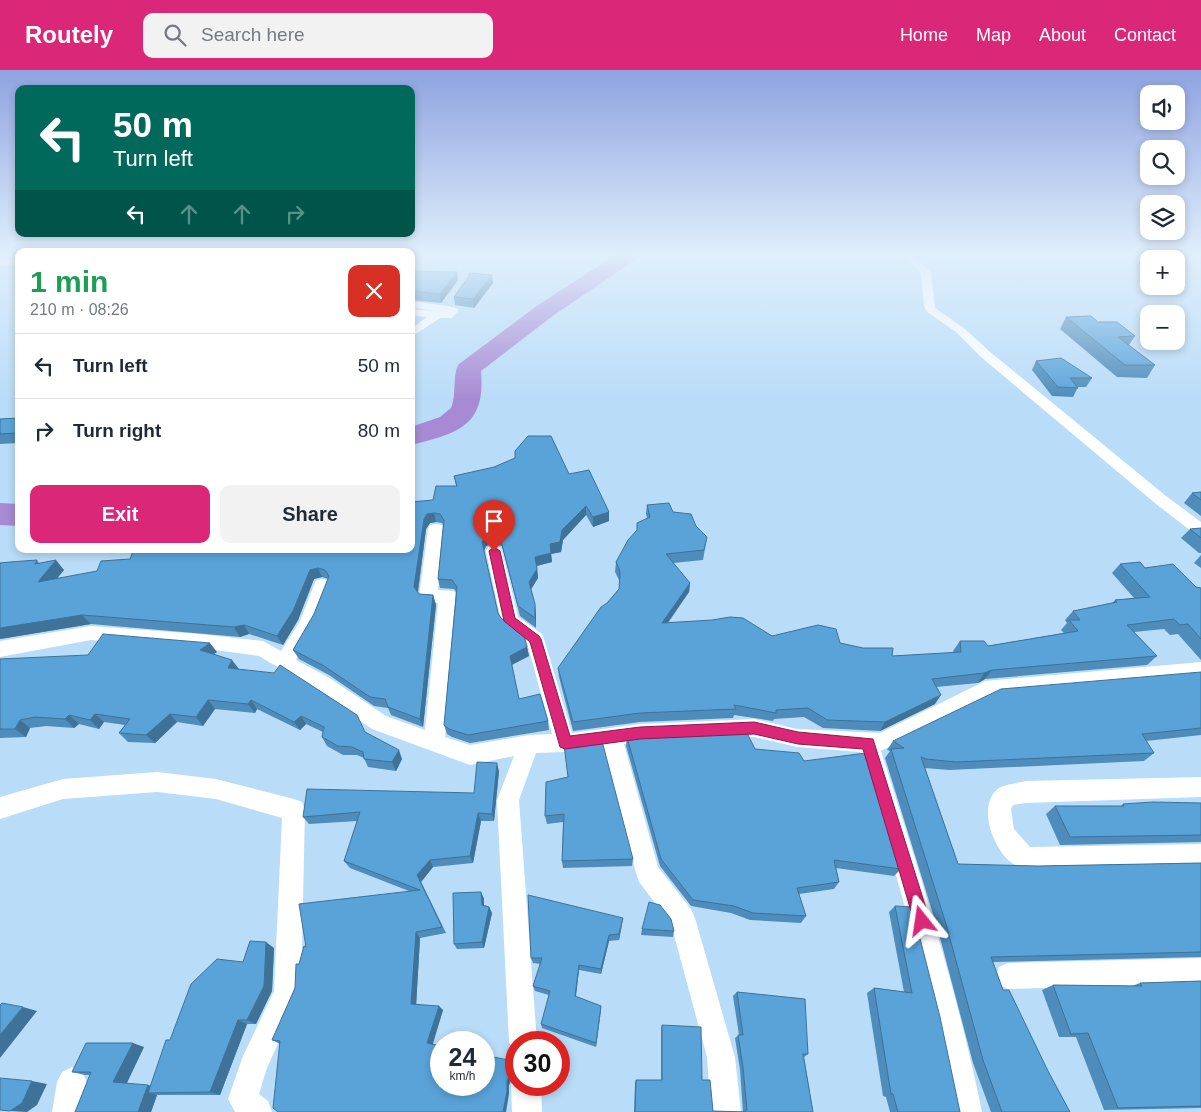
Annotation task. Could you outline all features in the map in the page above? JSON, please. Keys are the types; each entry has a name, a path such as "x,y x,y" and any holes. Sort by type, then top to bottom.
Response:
{"street":[{"path":"415,331 443,312 450,303"},
{"path":"928,303 931,310 960,330 985,354 1154,494 1201,530"},
{"path":"415,305 443,312"},
{"path":"415,312 443,312"},
{"path":"434,742 448,596 428,597 436,529"},
{"path":"494,551 510,621 535,639 565,743"},
{"path":"284,663 308,623 322,585"},
{"path":"0,649 91,633 200,641 263,649 321,683 379,724 470,755 529,744 565,743 611,736 754,728 798,738 868,743 882,742 985,689 1201,670"},
{"path":"611,736 648,873 682,918 721,1057 726,1112"},
{"path":"868,743 917,903 960,1070 967,1112"},
{"path":"522,1031 508,800 529,744"},
{"path":"0,808 63,789 157,782 216,789 294,810 287,992 253,1066 243,1099 257,1112"},
{"path":"1201,787 1026,792 1007,796 999,805 999,818 1014,850 1020,856 1028,859 1201,856"},
{"path":"1008,976 1201,971"},
{"path":"67,1112 72,1082"},
{"path":"526,1096 527,1112"}],"building":[{"path":"1091,316 1098,322 1117,322 1135,336 1118,337 1155,365 1125,365 1066,317"},
{"path":"1061,358 1092,378 1070,378 1078,388 1058,387 1036,361"},
{"path":"15,418 15,433 0,434 0,419"},
{"path":"528,436 551,436 569,474 589,470 609,512 593,517 586,506 562,530 560,542 550,544 551,553 535,557 537,569 529,582 535,604 535,618 518,606 500,537 492,534 485,537 482,542 498,613 501,618 524,635 527,647 510,656 519,699 540,694 548,721 468,735 449,729 444,725 457,587 452,580 438,579 444,520 440,514 427,514 424,519 414,587 419,594 433,595 420,719 388,707 385,699 370,697 324,666 293,650 314,614 329,576 325,570 318,568 310,570 293,611 277,636 244,625 234,627 82,615 0,628 0,563 37,560 35,564 56,560 38,582 97,571 101,561 130,559 132,553 415,553 415,502 433,500 436,486 457,486 454,476 494,467 515,458 515,451"},
{"path":"1201,492 1201,500 1192,493"},
{"path":"669,503 673,512 691,514 696,526 707,537 704,550 666,554 690,583 662,623 730,617 743,618 772,636 818,625 836,629 840,643 863,648 893,648 892,656 961,652 960,641 984,641 988,646 1078,631 1069,620 1080,620 1073,611 1117,602 1115,600 1150,597 1120,564 1140,562 1145,568 1173,564 1196,587 1201,588 1201,639 1188,624 1180,625 1174,619 1127,625 1157,656 992,670 984,673 932,679 941,695 885,722 827,720 808,708 776,710 776,713 734,705 736,709 640,713 573,722 558,668 601,607 619,589 620,571 616,562 628,540 637,530 637,523 650,517 647,505"},
{"path":"1201,528 1201,538 1190,529"},
{"path":"103,634 210,643 200,650 232,660 228,668 274,673 280,665 357,715 365,732 399,750 392,762 364,759 363,752 352,747 338,746 322,737 324,727 301,716 294,722 251,700 248,704 208,700 196,717 170,714 146,735 119,733 130,719 95,714 90,720 69,715 65,719 35,717 20,720 15,729 0,729 0,659 88,655"},
{"path":"1201,672 1201,728 1142,734 1154,753 956,762 921,757 958,864 1037,866 1201,863 1201,952 991,957 1003,990 1009,990 1070,1112 1002,1112 983,1060 946,924 891,749 904,748 893,741 1001,689"},
{"path":"746,731 755,749 799,753 804,761 866,753 901,869 834,860 839,882 797,888 806,916 753,913 734,906 693,900 661,859 627,737"},
{"path":"602,741 633,859 562,861 564,814 545,816 546,782 568,777 564,745"},
{"path":"477,762 497,763 492,814 478,813 470,856 430,860 417,875 442,927 416,932 411,1004 439,1006 427,1043 430,1044 430,1096 495,1096 495,1057 505,1059 506,1096 503,1112 278,1112 273,1108 280,1041 272,1040 295,988 296,964 299,964 304,946 306,947 299,904 420,890 344,861 360,812 303,817 307,789 474,793"},
{"path":"1153,802 1201,803 1201,835 1070,837 1055,806 1124,806 1123,804"},
{"path":"481,892 482,905 489,907 482,942 454,944 453,893"},
{"path":"528,895 623,918 619,934 609,935 601,969 579,965 575,996 601,1006 596,1043 570,1034 570,1031 561,1031 541,1024 550,991 533,986 542,958 531,958"},
{"path":"649,902 660,905 671,919 674,931 642,929"},
{"path":"895,906 912,907 940,1017 960,1112 898,1112 893,1094 891,1094 874,988 912,993"},
{"path":"250,941 266,942 264,986 247,1020 238,1020 210,1092 148,1093 166,1040 170,1040 191,984 217,959 243,962"},
{"path":"1201,981 1201,1106 1118,1108 1088,1033 1071,1034 1053,985 1142,986 1140,983"},
{"path":"737,992 805,999 808,1054 803,1054 813,1112 745,1112 747,1110 738,1035 743,1035"},
{"path":"2,1003 23,1007 0,1035 0,1005"},
{"path":"662,1025 701,1027 702,1080 710,1080 713,1111 745,1112 635,1112 636,1080 662,1080"},
{"path":"86,1043 133,1043 113,1082 148,1085 138,1112 75,1112 91,1072 72,1072"},
{"path":"0,1078 32,1081 22,1103 10,1111 0,1110"}],"waterway":[{"path":"415,435 439,427 458,417 464,410 468,400 468,369 557,303"},
{"path":"0,514 15,515"}],"route":[{"path":"494,551 510,621 535,639 565,743 640,733 754,728 798,738 868,743 922,921"}]}
